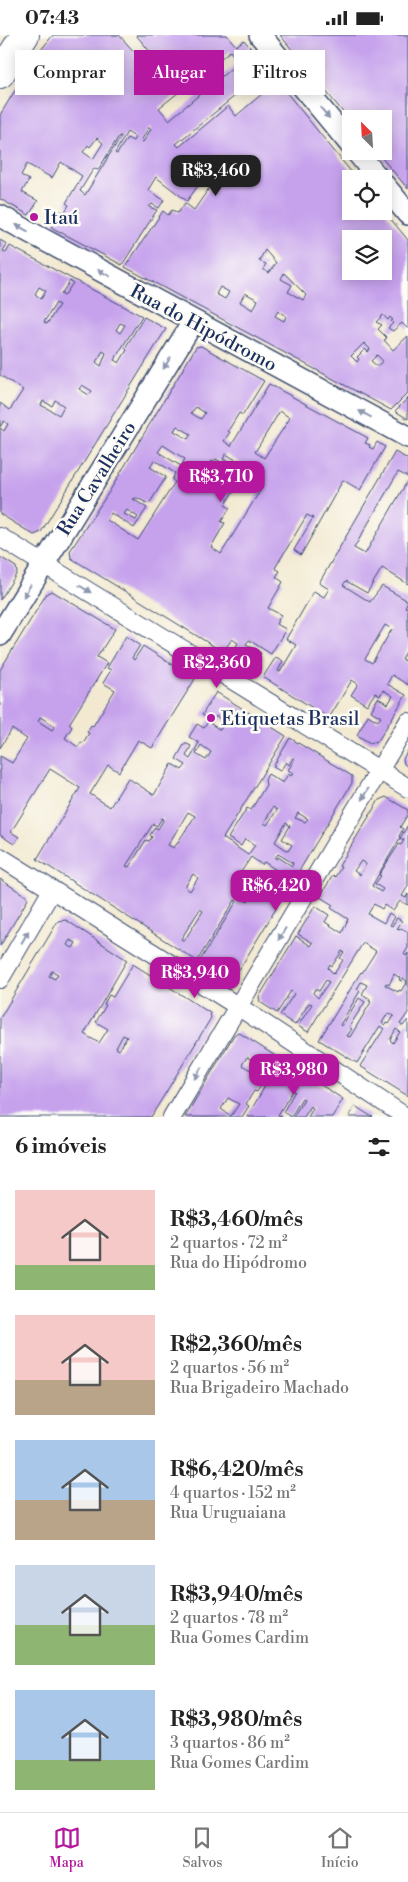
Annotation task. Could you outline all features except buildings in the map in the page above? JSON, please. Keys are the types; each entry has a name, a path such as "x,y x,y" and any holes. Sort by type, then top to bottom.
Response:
{"main road":[{"path":"0,74 25,35"}],"street":[{"path":"260,35 342,134"},
{"path":"363,160 372,170"},
{"path":"392,195 408,214"},
{"name":"Rua do Hipódromo","path":"0,216 408,437"},
{"name":"Rua Cavalheiro","path":"0,635 193,322"},
{"path":"0,537 408,788"},
{"path":"172,1117 408,722"},
{"path":"0,857 239,1007 406,1117"},
{"path":"0,979 52,890"}],"place":[{"name":"Itaú","path":"34,217"},
{"name":"Etiquetas Brasil","path":"211,718"}]}
